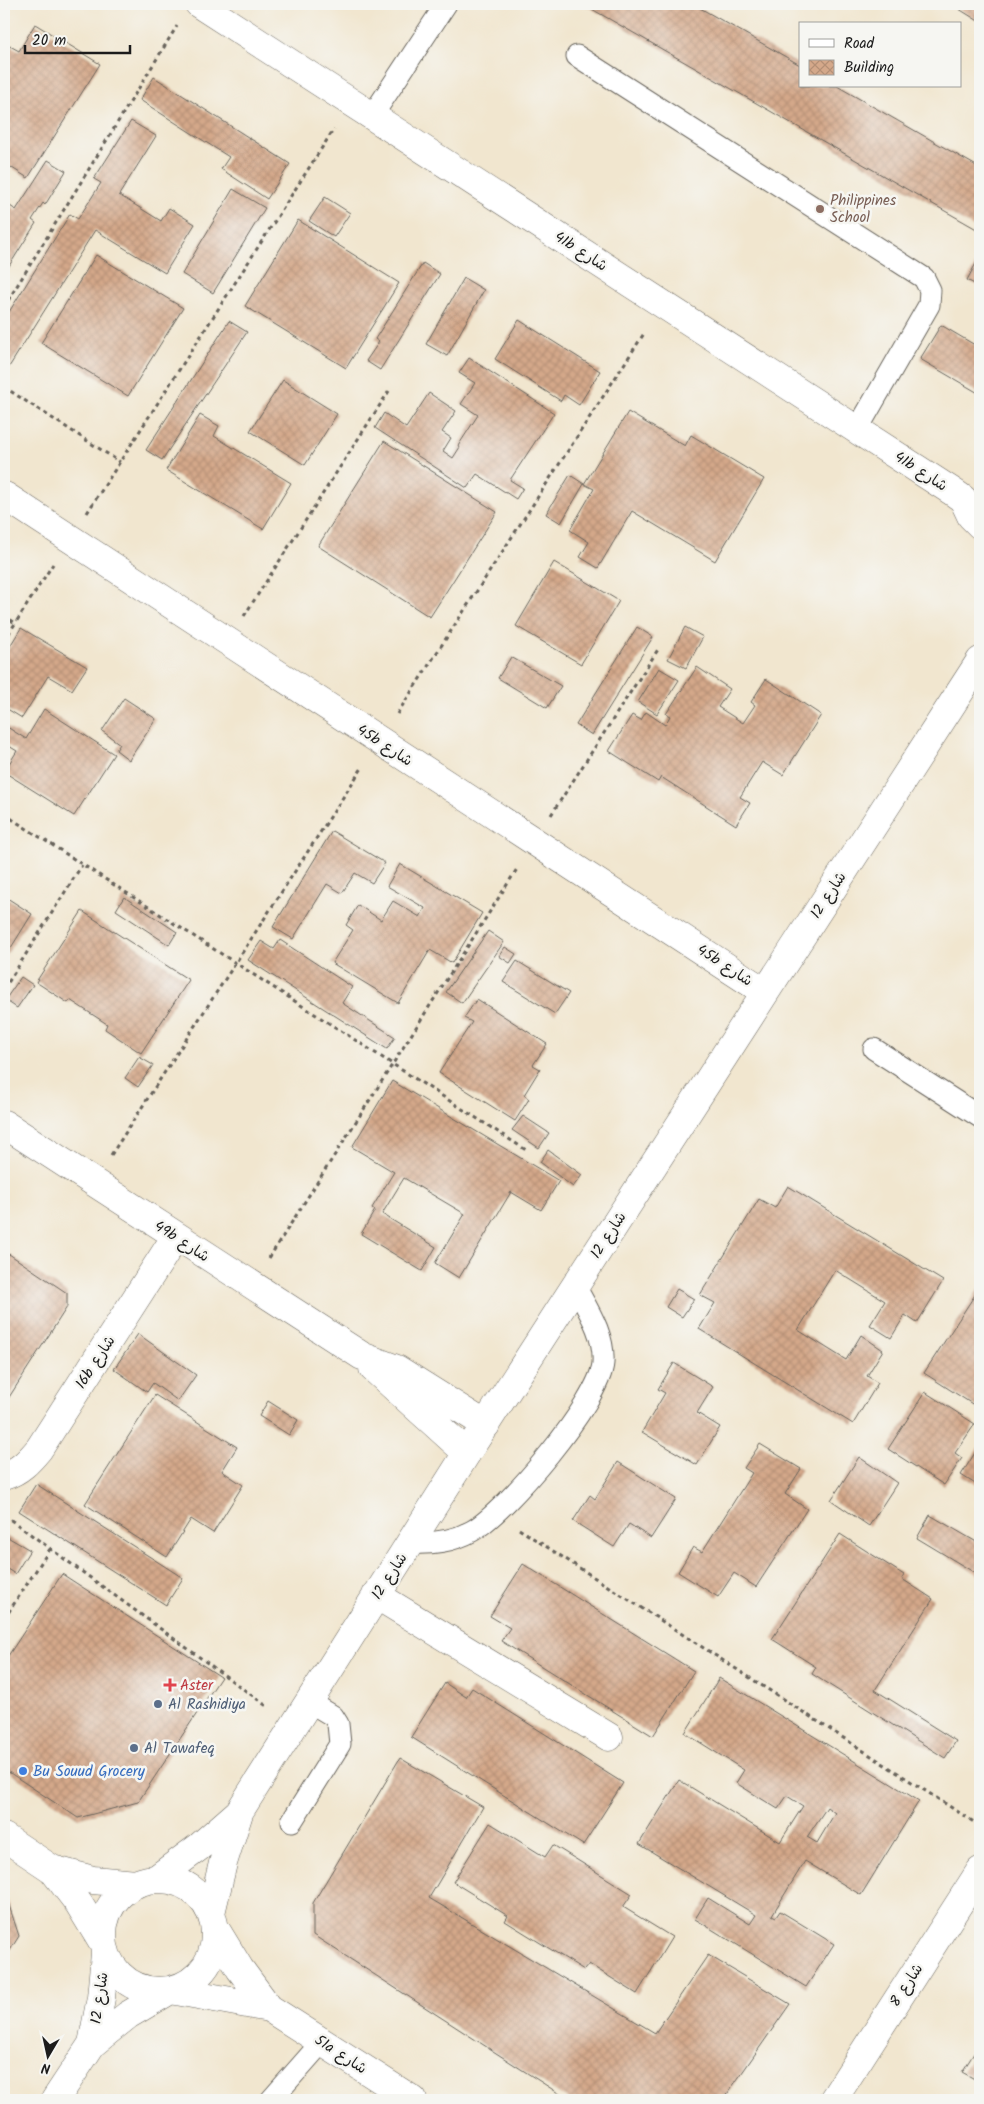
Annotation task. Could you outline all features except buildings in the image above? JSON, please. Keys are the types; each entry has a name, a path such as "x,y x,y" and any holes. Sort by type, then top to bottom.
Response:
{"street":[{"name":"41b شارع","path":"190,12 362,110 857,430 972,499 971,516 980,525"},
{"name":"45b شارع","path":"5,496 765,992"},
{"name":"شارع 12","path":"213,1921 223,1862 239,1812 466,1453 486,1425 980,661"},
{"name":"49b شارع","path":"4,1124 251,1286 362,1356 397,1369 486,1425"},
{"name":"16b شارع","path":"4,1476 28,1463 39,1449 176,1236"},
{"name":"49b شارع","path":"362,1356 386,1382 466,1453"},
{"path":"376,1595 610,1737"},
{"name":"شارع 12","path":"146,1881 199,1848 239,1812"},
{"path":"4,1837 52,1869 79,1904 112,1967 122,1979 136,1987 151,1991 169,1991 184,1986 206,1968 215,1942 213,1921 204,1902 195,1892 170,1880 93,1880 52,1869"},
{"name":"شارع 8","path":"833,2100 980,1870"},
{"path":"103,1947 102,1927 113,1901 124,1891 146,1881"},
{"name":"51a شارع","path":"213,1921 240,1969 269,2008 413,2100"},
{"name":"شارع 12","path":"92,2044 101,1998 103,1947"},
{"name":"شارع 12","path":"54,2100 92,2044 128,2015 169,1991"},
{"name":"51a شارع","path":"169,1991 269,2008"}],"lane":[{"path":"362,110 446,4"},
{"path":"577,56 924,278 930,290 929,305 857,430"},
{"path":"874,1049 980,1117"},
{"path":"410,1543 453,1539 473,1530 495,1514 566,1434 598,1382 603,1364 603,1347 598,1330 575,1286"},
{"path":"292,1821 340,1744 338,1724 333,1716 308,1701"},
{"path":"271,2100 322,2042"}],"path":[{"path":"4,306 190,12"},
{"path":"4,641 120,462 362,110"},
{"path":"4,387 120,462"},
{"path":"228,642 389,391"},
{"path":"4,616 15,623"},
{"path":"251,1286 659,648"},
{"path":"4,814 526,1150"},
{"path":"4,989 82,865"},
{"path":"495,1514 980,1826"},
{"path":"4,1515 293,1725"},
{"path":"4,1619 50,1549"}],"place":[{"name":"Philippines School","path":"820,209"},
{"name":"Aster","path":"170,1685"},
{"name":"Al Rashidiya","path":"158,1704"},
{"name":"Al Tawafeq","path":"134,1748"},
{"name":"Bu Souud Grocery","path":"23,1771"}]}
